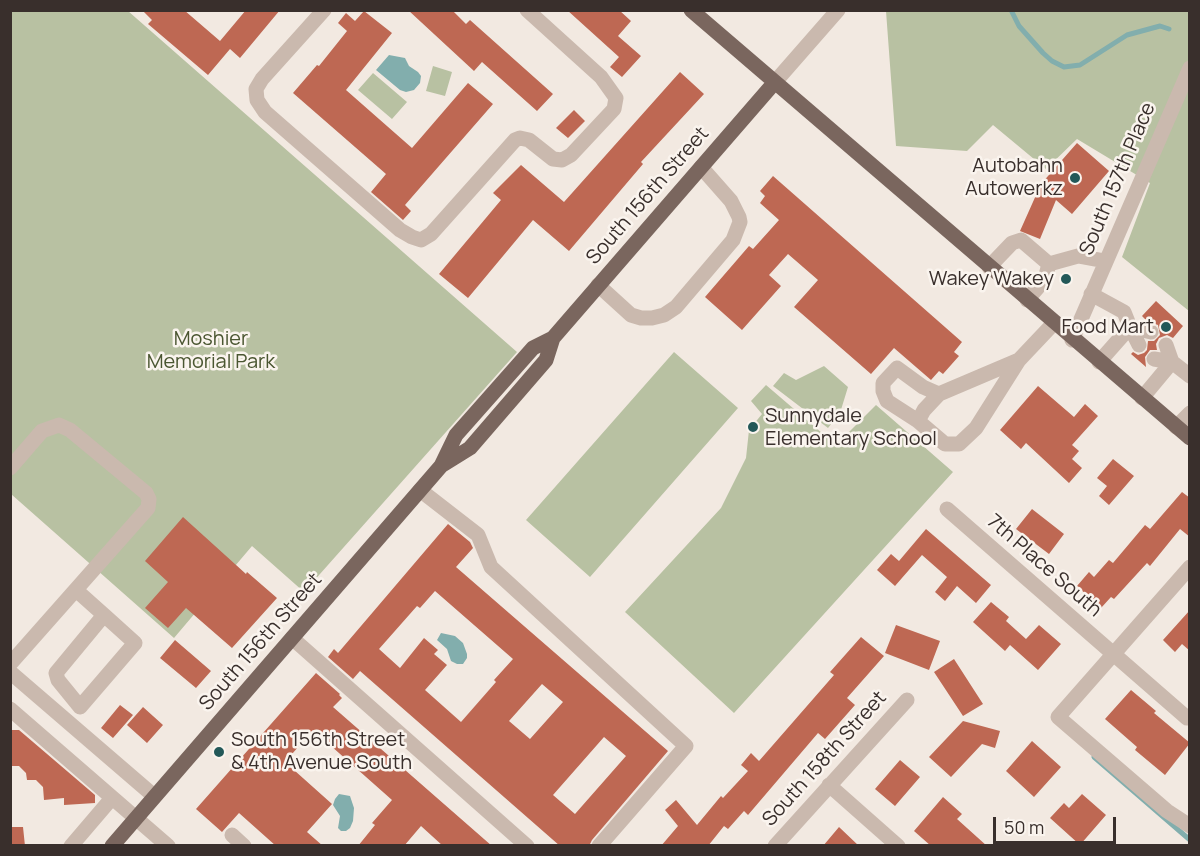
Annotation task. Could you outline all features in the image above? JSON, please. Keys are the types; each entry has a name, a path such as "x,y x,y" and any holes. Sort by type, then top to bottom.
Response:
{"main road":[{"path":"691,10 1072,340 1190,438"},
{"name":"South 156th Street","path":"112,846 441,466 456,435 533,348 553,338 775,82"}],"street":[{"path":"324,10 262,79 256,88 257,100 265,112 400,230 421,240 431,234 515,140 520,138 529,140 553,159 562,160 571,155 614,109 616,98 601,77 527,10"},
{"path":"775,82 838,10"},
{"name":"South 157th Place","path":"1072,340 1190,68"},
{"path":"598,285 632,315 641,318 664,315 676,307 733,240 740,222 731,201 701,167"},
{"path":"989,267 1012,243 1021,240 1049,264"},
{"path":"1049,264 1078,256 1106,261"},
{"path":"1027,300 1046,279 1049,264"},
{"path":"1091,294 1124,312 1139,345"},
{"path":"939,394 922,387 897,368 883,383 887,401 918,421 945,444 959,444 976,428 1019,360 1054,324"},
{"path":"1130,327 1151,332"},
{"path":"1099,362 1130,327"},
{"path":"1166,345 1172,362"},
{"path":"1154,359 1172,362 1190,376"},
{"path":"918,421 924,410 939,394 1019,360"},
{"path":"1142,398 1172,362"},
{"path":"1176,427 1190,413"},
{"path":"10,468 42,431 59,425 70,430 146,493 149,499 148,508 10,664"},
{"path":"420,490 478,535 490,567 686,746 599,846"},
{"name":"7th Place South","path":"947,509 1187,718"},
{"path":"1190,567 1058,717 1167,812 1190,826"},
{"path":"76,590 104,615 135,643 80,707 58,680 57,673 104,615"},
{"path":"292,638 527,846"},
{"path":"10,672 154,796"},
{"name":"South 158th Street","path":"775,846 907,700"},
{"path":"10,709 168,846"},
{"path":"830,785 898,846"},
{"path":"70,846 112,798"},
{"path":"232,835 244,846"}],"green space":[{"name":"Moshier Memorial Park","path":"10,11 128,11 517,352 304,592 252,546 174,638 11,494"},
{"path":"886,11 1189,11 1189,311 1122,257 1150,183 1077,139 1046,169 993,125 967,151 896,146"},
{"path":"433,66 452,72 445,96 426,91"},
{"path":"373,73 407,102 392,119 358,90"},
{"path":"674,352 738,408 590,577 526,520"},
{"path":"824,366 848,387 840,413 828,428 773,386 784,373 796,380"},
{"path":"766,385 836,445 876,405 953,472 734,713 625,612 721,508 746,458 749,430 762,414 751,401"}],"water":[{"path":"389,55 405,58 409,66 421,76 420,83 414,90 406,92 400,90 376,70"},
{"path":"441,633 455,636 463,643 467,658 463,664 451,661 447,649 437,640"},
{"path":"339,794 350,796 354,808 353,821 346,831 338,828 340,816 333,805"}],"building":[{"path":"142,10 184,10 220,41 246,10 280,10 240,58 230,49 208,75 148,24 152,20"},
{"path":"408,10 452,10 466,24 470,20 553,94 537,111 482,62 474,71"},
{"path":"567,10 619,10 631,21 618,36 641,56 622,77 610,67 619,57"},
{"path":"364,11 392,33 346,90 412,148 468,83 493,104 405,205 411,211 403,220 371,192 386,174 293,93 317,65 319,66 347,31 338,23 346,13 355,21"},
{"path":"680,72 704,94 641,162 643,164 569,251 533,220 468,298 439,274 501,200 493,193 521,165 564,202"},
{"path":"574,110 585,121 568,138 556,128"},
{"name":"Autobahn Autowerkz","path":"1077,143 1109,171 1072,214 1056,200 1040,239 1020,231 1041,184"},
{"path":"773,176 962,342 954,352 959,356 943,374 939,371 931,380 894,348 871,374 794,307 818,280 788,254 769,275 781,286 742,330 705,297 749,246 753,249 779,220 760,203 765,196 760,191"},
{"path":"1156,301 1183,326 1173,338 1167,335 1159,338 1156,344 1157,350 1150,350 1145,357 1146,367 1131,354 1133,352 1138,355 1144,353 1147,350 1148,341 1154,341 1160,335 1158,325 1147,321 1142,316"},
{"path":"1038,386 1074,417 1085,404 1098,416 1072,445 1079,451 1072,459 1082,468 1069,483 1026,443 1021,449 1000,430"},
{"path":"1113,459 1134,476 1109,505 1099,496 1107,486 1097,478"},
{"path":"1182,492 1190,498 1190,537 1180,529 1150,566 1147,563 1114,599 1111,597 1101,608 1077,586 1089,572 1094,577 1109,560 1113,563 1145,525 1150,529"},
{"path":"1032,509 1064,534 1049,554 1016,529"},
{"path":"183,517 246,574 247,572 277,598 232,648 186,608 168,628 145,608 168,582 145,561"},
{"path":"448,524 470,542 473,548 456,567 668,751 589,846 560,846 360,671 353,679 328,657 334,649 338,653","holes":["435,591 513,659 461,722 425,690 447,665 434,654 438,650 424,638 400,668 379,649 417,606 420,608","542,684 563,702 530,739 509,721","604,737 626,756 575,814 553,795"]},
{"path":"926,529 991,585 976,603 957,586 945,601 935,592 947,577 922,555 895,586 877,570 891,554 899,561"},
{"path":"991,602 1009,617 1006,621 1026,639 1039,625 1061,644 1038,670 1010,645 1005,651 973,622"},
{"path":"1190,610 1190,651 1182,644 1175,652 1163,640"},
{"path":"896,625 940,641 929,670 885,653"},
{"path":"861,637 884,656 847,698 855,705 825,739 818,733 748,815 744,811 728,829 724,826 708,846 661,846 678,826 665,810 676,800 697,825 721,796 723,798 748,771 741,765 751,753 759,761 834,675 830,672"},
{"path":"175,640 211,671 196,688 160,658"},
{"path":"954,659 983,704 963,716 934,672"},
{"path":"316,673 342,698 333,707 492,846 443,846 421,826 404,846 358,846 375,825 372,823 392,800 313,730 285,762 332,804 307,832 323,846 276,846 239,813 222,832 196,809"},
{"path":"1131,690 1190,743 1165,775 1135,750 1137,747 1105,719"},
{"path":"120,705 133,715 113,738 101,728"},
{"path":"143,707 163,725 147,743 127,725"},
{"path":"963,721 1000,731 995,748 982,744 951,777 929,757"},
{"path":"10,730 19,730 95,795 95,803 64,805 64,798 44,800 43,787 36,780 27,780 26,773 19,766 10,766"},
{"path":"1032,741 1061,767 1034,797 1006,771"},
{"path":"900,760 920,777 895,806 875,789"},
{"path":"1082,794 1106,815 1080,845 1050,818 1064,803 1069,808"},
{"path":"943,797 962,814 957,819 987,846 931,846 914,831"},
{"path":"10,827 23,827 25,846 10,846"},
{"path":"839,827 859,846 823,846"}],"waterway":[{"path":"1011,10 1019,26 1043,53 1064,67 1080,65 1127,35 1160,26 1169,29"},
{"path":"1094,757 1190,840"}],"place":[{"name":"Autobahn Autowerkz","path":"1075,178"},
{"name":"Wakey Wakey","path":"1066,279"},
{"name":"Food Mart","path":"1166,327"},
{"name":"Sunnydale Elementary School","path":"753,427"},
{"name":"South 156th Street & 4th Avenue South","path":"219,752"}]}
